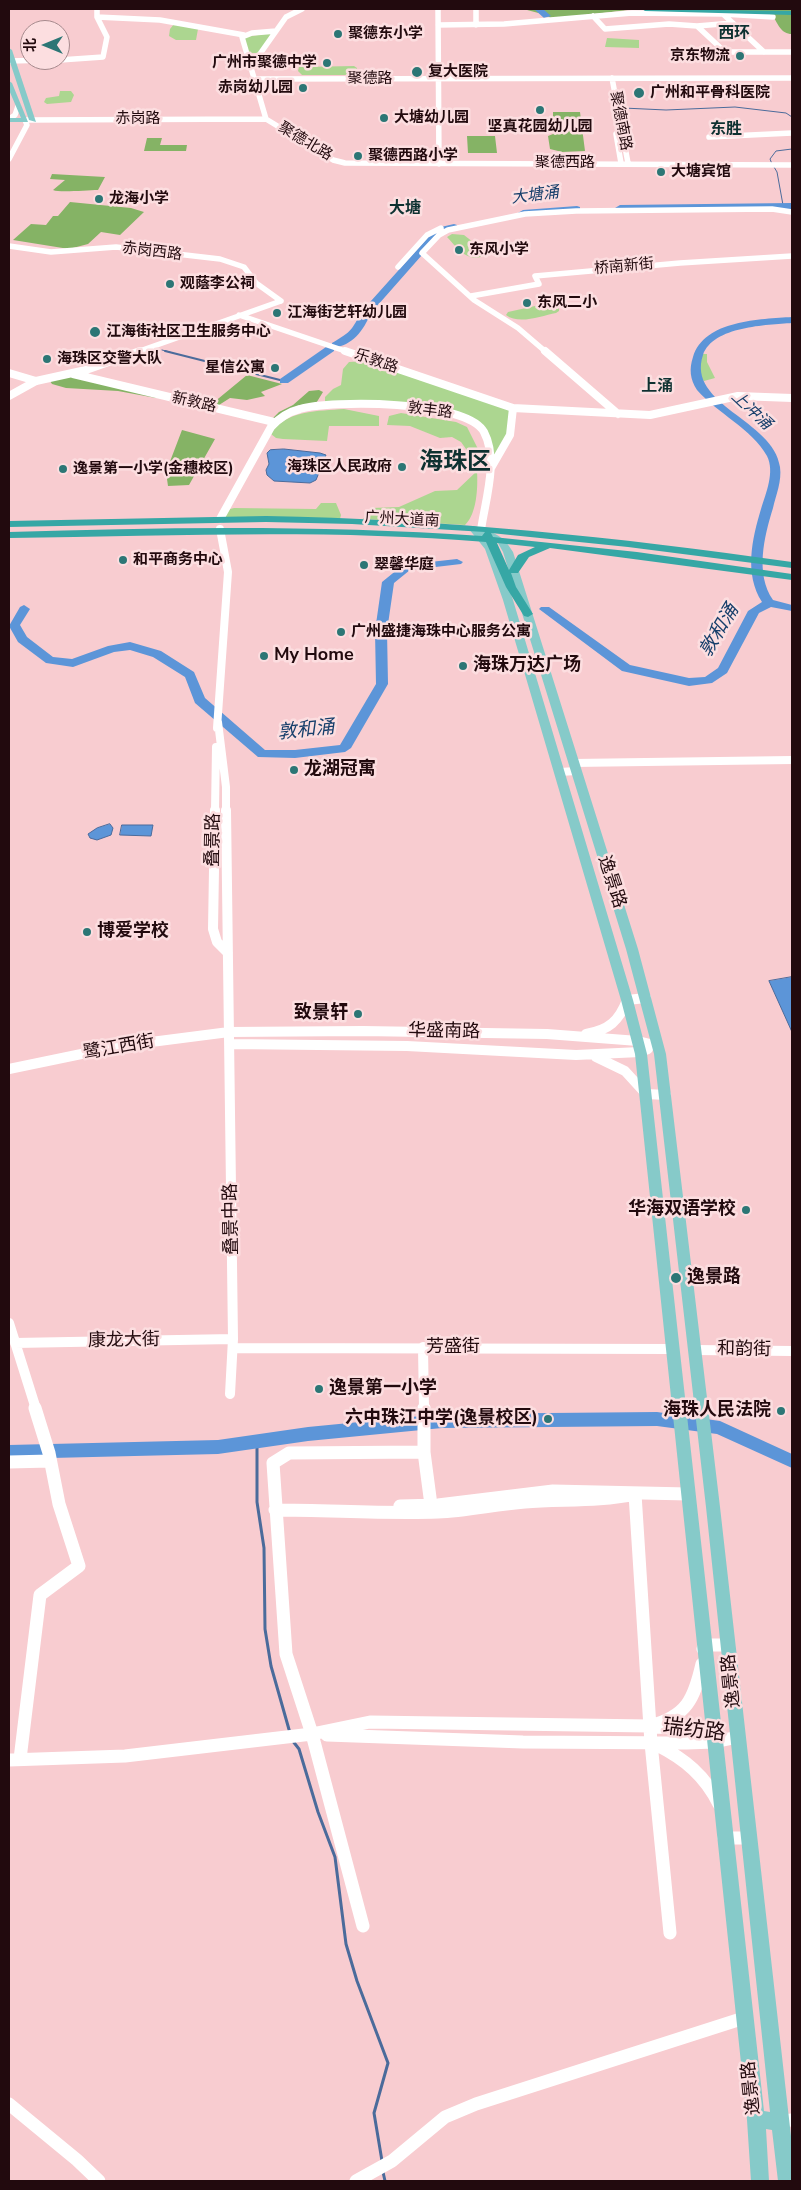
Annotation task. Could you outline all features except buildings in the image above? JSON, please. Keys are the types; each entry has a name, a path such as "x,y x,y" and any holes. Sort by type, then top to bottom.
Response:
{"highway":[{"path":"645,9 744,12 792,10"},
{"path":"754,9 792,10"},
{"path":"788,9 792,10"},
{"path":"744,12 792,18"},
{"name":"广州大道南","path":"9,524 220,524 484,534 553,547 734,568 792,577"},
{"name":"广州大道南","path":"9,535 220,524"},
{"name":"广州大道南","path":"416,530 450,537 484,534"},
{"path":"484,534 508,573 528,614"},
{"name":"广州大道南","path":"504,537 635,544 792,565"},
{"path":"508,573 525,555 553,547"}],"main road":[{"path":"9,50 11,61 33,120"},
{"path":"9,83 25,120"},
{"name":"赤岗路","path":"9,119 25,120"},
{"name":"逸景路","path":"504,537 508,573 503,587 560,772 639,1046 646,1094 724,1838 756,2120 760,2181"},
{"name":"逸景路","path":"528,614 646,998 658,1046 666,1095 749,1838 786,2121 786,2181"},
{"path":"756,2120 786,2121"}],"street":[{"path":"70,59 103,57 107,37 97,18 97,9"},
{"path":"250,68 289,14 302,9"},
{"path":"438,9 439,164"},
{"path":"476,9 476,25"},
{"path":"438,25 476,25 632,13 773,16"},
{"path":"723,14 764,52"},
{"path":"593,16 605,29 669,24 697,26 733,23"},
{"path":"97,18 160,20 244,35 276,31"},
{"path":"697,26 725,52 792,52"},
{"name":"聚德北路","path":"244,35 242,40 245,53 266,119 338,162"},
{"path":"245,53 261,53"},
{"name":"聚德南路","path":"609,78 621,163"},
{"name":"聚德南路","path":"609,78 628,163"},
{"name":"聚德路","path":"253,79 792,78"},
{"path":"9,119 15,116 18,106"},
{"name":"赤岗路","path":"25,120 266,119"},
{"path":"9,159 27,125 25,120"},
{"path":"9,166 17,155 32,126 33,120"},
{"path":"709,137 792,133"},
{"name":"聚德西路","path":"338,162 439,164 628,163 711,166 792,165"},
{"path":"398,267 427,235 450,224 510,212 544,208 719,204"},
{"path":"618,414 518,328 471,296 422,253 439,235 448,230 525,214 576,211 772,209 792,212"},
{"name":"赤岗西路","path":"9,246 59,252 116,247 220,259 244,267 256,283 281,301 239,315"},
{"name":"桥南新街","path":"471,296 538,284 535,276 693,262 792,256"},
{"path":"9,396 36,381 72,374 239,315"},
{"name":"乐敦路","path":"239,315 513,408 650,415 738,396 792,398"},
{"path":"9,373 36,381"},
{"name":"新敦路","path":"72,374 274,422"},
{"name":"敦丰路","path":"274,422 283,415 302,408 331,404 422,409 449,412 467,418 483,430 490,451 484,534"},
{"name":"敦丰路","path":"274,422 302,412 332,407 418,411 448,415 464,420 477,430 483,447 484,534"},
{"path":"488,474 510,435 513,408"},
{"path":"220,524 274,422"},
{"name":"叠景路","path":"220,524 228,572 225,639 218,700 214,786 213,929 217,942 228,953"},
{"name":"叠景路","path":"218,722 226,787 230,1044"},
{"path":"560,772 574,767 792,760"},
{"path":"570,1036 599,1032 616,1024 627,1000 646,998"},
{"name":"华盛南路","path":"229,1032 388,1031 570,1036 639,1046"},
{"name":"鹭江西街","path":"9,1069 120,1046 229,1032"},
{"path":"230,1044 407,1046 588,1055 639,1046 658,1046"},
{"name":"叠景中路","path":"230,1044 233,1344 230,1394"},
{"path":"588,1055 623,1068 646,1094 666,1095"},
{"path":"9,1323 44,1437 59,1504 79,1566 40,1595 14,1760 125,1756 312,1734 485,1741 651,1742 714,1736 738,1737"},
{"name":"康龙大街","path":"15,1343 233,1344"},
{"name":"芳盛街","path":"233,1344 673,1349"},
{"path":"423,1347 424,1452 431,1505"},
{"name":"和韵街","path":"695,1350 792,1351"},
{"path":"363,1926 312,1734 286,1654 273,1463 289,1453 424,1452"},
{"path":"9,1462 50,1461"},
{"path":"338,1510 359,1506 431,1505 553,1491 688,1494"},
{"path":"275,1510 338,1510 357,1513 440,1512 525,1502 618,1498 635,1494"},
{"path":"635,1494 651,1742 670,1933"},
{"path":"650,1726 668,1721 686,1707 695,1693 700,1678 704,1644 728,1644"},
{"name":"瑞纺路","path":"312,1734 370,1722 650,1726 714,1736"},
{"path":"651,1742 685,1760 696,1770 707,1782 722,1811"},
{"path":"724,1838 749,1838"},
{"path":"356,2181 392,2161 445,2117 476,2104 744,2018"},
{"path":"9,2104 78,2160 99,2181"}],"green space":[{"path":"644,9 792,9 792,34 782,30 773,16 645,11"},
{"path":"527,10 628,10 552,19 546,15"},
{"path":"174,24 198,29 196,40 176,40 169,36 170,29"},
{"path":"272,33 259,53 249,53 244,37"},
{"path":"607,38 639,40 639,48 605,47"},
{"path":"354,66 357,68 357,72 352,75 302,75 298,71 299,67"},
{"path":"60,91 71,91 74,95 71,102 47,104 44,102 46,98 59,96"},
{"path":"553,112 580,112 585,151 562,152 550,149 548,136 553,134"},
{"path":"467,136 495,136 497,153 468,153"},
{"path":"147,138 162,138 160,145 187,145 186,151 144,151"},
{"path":"52,174 105,177 98,190 61,191 53,190 65,180 50,179"},
{"path":"70,202 131,208 144,212 120,235 101,232 88,244 69,249 13,240 31,224 46,225 53,216 58,216"},
{"path":"452,234 464,235 487,253 486,255 474,258 464,254 447,237"},
{"path":"544,304 554,304 559,308 559,311 524,320 511,318 506,315 508,312"},
{"path":"701,354 707,354 707,362 715,378 704,381 699,376"},
{"path":"365,361 508,409 511,413 508,435 492,459 479,425 475,420 459,413 447,410 325,402 325,397 333,389 341,385 343,369 349,362"},
{"path":"72,375 162,397 156,398 118,391 66,388 52,384 50,381"},
{"path":"247,375 282,384 261,392 265,396 247,400 230,398 219,405 213,403"},
{"path":"319,390 323,392 315,405 272,419 279,412 293,405 309,391"},
{"path":"344,409 379,416 379,426 329,426 327,441 283,439 276,438 271,434 277,426 294,416 314,411"},
{"path":"401,413 456,422 467,427 481,455 471,456 461,442 452,437 440,438 410,426 387,425 389,416"},
{"path":"182,430 215,439 189,485 168,486 166,472"},
{"path":"477,471 477,492 474,507 465,525 363,519 372,508 399,507 435,491 457,490"},
{"path":"321,503 336,503 341,515 340,519 224,517 230,509 234,508 316,509"}],"water":[{"path":"284,449 326,455 316,480 310,483 274,481 267,475 266,470 269,464 267,453 270,450"},
{"path":"110,824 113,828 111,835 97,840 90,838 88,834 97,828"},
{"path":"122,825 153,825 151,836 120,835"},
{"path":"792,977 792,1032 769,981"}],"waterway":[{"path":"538,9 547,16"},
{"path":"623,108 666,110 735,107 786,113 792,117"},
{"path":"772,164 770,159 776,151 792,149"},
{"path":"774,167 777,172 783,205"},
{"name":"大塘涌","path":"620,208 792,206"},
{"name":"大塘涌","path":"523,213 577,209"},
{"name":"大塘涌","path":"336,345 351,336 361,325 365,313 434,236 444,229 454,227"},
{"name":"上冲涌","path":"769,603 761,590 757,568 760,536 775,478 772,457 751,431 706,394 697,381 695,372 699,352 705,343 715,335 740,326 792,320"},
{"name":"大塘涌","path":"284,381 330,349"},
{"path":"162,350 170,352"},
{"path":"165,351 284,381"},
{"name":"敦和涌","path":"24,609 14,625 22,639 50,660 73,663 112,649 130,646 157,654 190,675 199,700 262,754 295,754 345,748 382,684 381,631 388,582 407,567 457,562"},
{"name":"敦和涌","path":"545,609 626,668 689,682 708,680 723,670 754,611 769,603"},
{"name":"上冲涌","path":"769,603 792,608"},
{"path":"9,1452 218,1447 308,1434 442,1421 657,1419 720,1428 792,1461"},
{"path":"257,1443 257,1502 264,1548 265,1629 271,1666 290,1733"},
{"path":"292,1740 299,1749 318,1812 335,1857 346,1944 357,1981 388,2063 374,2113 382,2161"},
{"path":"383,2172 385,2181"}],"place":[{"name":"聚德东小学","path":"338,34"},
{"name":"京东物流","path":"740,56"},
{"name":"广州市聚德中学","path":"327,63"},
{"name":"复大医院","path":"417,72"},
{"name":"赤岗幼儿园","path":"303,88"},
{"name":"广州和平骨科医院","path":"639,93"},
{"name":"坚真花园幼儿园","path":"540,110"},
{"name":"大塘幼儿园","path":"384,118"},
{"name":"聚德西路小学","path":"358,156"},
{"name":"大塘宾馆","path":"661,172"},
{"name":"龙海小学","path":"99,199"},
{"name":"东风小学","path":"459,250"},
{"name":"观蔭李公祠","path":"170,284"},
{"name":"东风二小","path":"527,303"},
{"name":"江海街艺轩幼儿园","path":"277,313"},
{"name":"江海街社区卫生服务中心","path":"95,332"},
{"name":"海珠区交警大队","path":"47,359"},
{"name":"星信公寓","path":"275,368"},
{"name":"海珠区人民政府","path":"402,467"},
{"name":"逸景第一小学(金穗校区)","path":"63,469"},
{"name":"和平商务中心","path":"123,560"},
{"name":"翠馨华庭","path":"364,565"},
{"name":"广州盛捷海珠中心服务公寓","path":"341,632"},
{"name":"My Home","path":"264,656"},
{"name":"海珠万达广场","path":"463,666"},
{"name":"龙湖冠寓","path":"294,770"},
{"name":"博爱学校","path":"87,932"},
{"name":"致景轩","path":"358,1014"},
{"name":"华海双语学校","path":"746,1210"},
{"name":"逸景路","path":"676,1278"},
{"name":"逸景第一小学","path":"319,1389"},
{"name":"海珠人民法院","path":"781,1411"},
{"name":"六中珠江中学(逸景校区)","path":"548,1419"}],"district":[{"name":"西环","path":"734,34"},
{"name":"东胜","path":"726,130"},
{"name":"大塘","path":"405,209"},
{"name":"上涌","path":"657,387"},
{"name":"海珠区","path":"455,463"}]}
